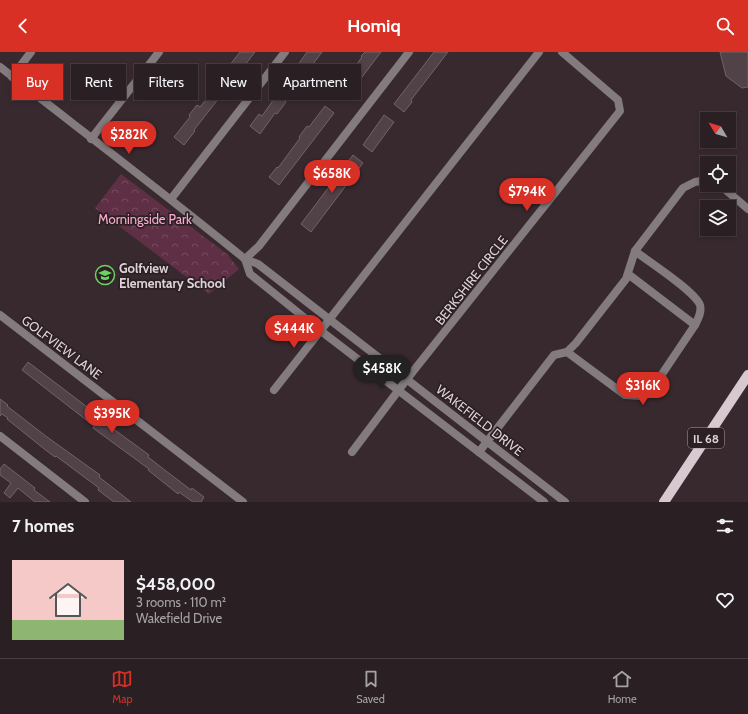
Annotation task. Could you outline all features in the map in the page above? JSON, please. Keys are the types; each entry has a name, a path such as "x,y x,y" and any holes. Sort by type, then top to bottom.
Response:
{"main road":[{"name":"IL 68","path":"664,502 748,375"}],"street":[{"path":"22,64 31,52"},
{"path":"91,139 159,52"},
{"path":"172,199 285,52"},
{"path":"245,259 260,246 409,52"},
{"path":"274,390 539,52"},
{"name":"BERKSHIRE CIRCLE","path":"352,452 407,379 620,111 618,100 562,52"},
{"name":"WAKEFIELD DRIVE","path":"0,67 12,77"},
{"name":"WAKEFIELD DRIVE","path":"41,100 172,199 245,259 258,264 565,502"},
{"path":"479,452 554,355 567,352 576,343 626,279 635,252 683,188 700,181"},
{"path":"728,192 748,209"},
{"path":"567,352 625,395 641,396 652,389 695,325 700,314 700,305 692,293 635,252"},
{"name":"WAKEFIELD DRIVE","path":"245,259 250,274 321,331 544,502"},
{"path":"628,274 695,325"},
{"name":"GOLFVIEW LANE","path":"0,315 243,502"},
{"path":"0,436 85,502"},
{"path":"536,496 544,485"}],"green space":[{"name":"Morningside Park","path":"121,174 227,254 239,269 209,294 95,208"}],"building":[{"path":"240,52 255,52 246,64 231,64"},
{"path":"307,52 322,52 313,64 299,64"},
{"path":"365,52 381,52 361,78 361,64 357,64 362,57 361,56"},
{"path":"434,52 448,52 411,100 412,102 404,112 394,104"},
{"path":"720,52 748,52 748,87 742,88 726,76"},
{"path":"206,100 217,100 184,145 174,137 190,117 189,115 197,105 200,107"},
{"path":"273,100 286,100 286,102 277,114 275,113 260,134 250,126 259,114 262,116"},
{"path":"325,106 334,113 279,185 269,177 277,167 278,168 307,126 309,127"},
{"path":"384,115 394,122 372,152 363,145"},
{"path":"353,155 363,163 311,232 301,224"},
{"path":"28,362 95,413 93,414 149,455 148,457 166,471 191,490 192,488 204,497 201,502 193,502 179,492 178,494 148,470 149,469 93,428 94,426 22,370"},
{"path":"0,399 47,437 100,475 99,477 131,502 114,502 98,490 99,488 43,448 7,419 8,418 2,414 0,416"},
{"path":"4,464 35,488 34,490 50,502 35,502 18,488 10,498 4,493 11,483 0,475 0,469"}],"place":[{"name":"Golfview Elementary School","path":"105,275"}]}
